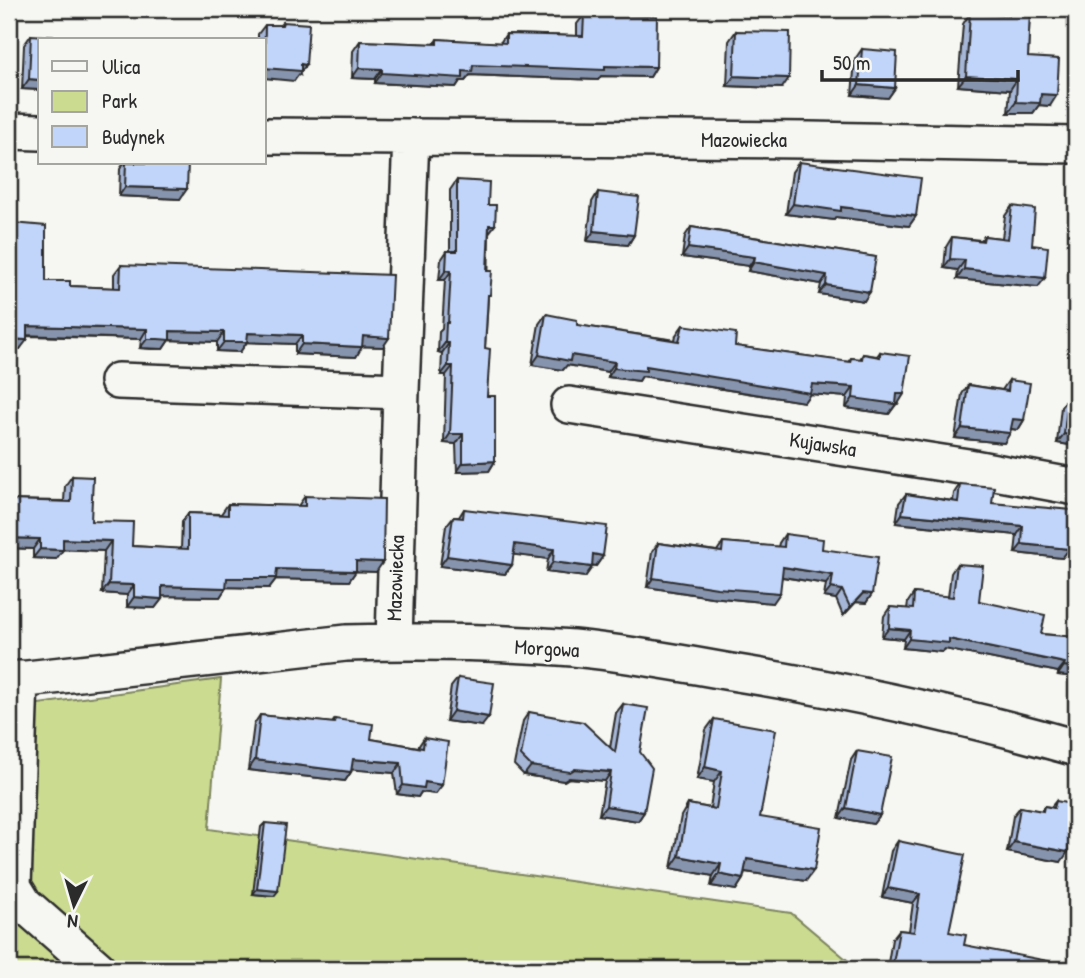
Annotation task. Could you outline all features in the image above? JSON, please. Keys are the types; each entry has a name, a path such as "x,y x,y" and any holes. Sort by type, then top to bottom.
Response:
{"street":[{"path":"9,131 38,131"},
{"name":"Mazowiecka","path":"266,136 796,139 1076,145"},
{"name":"Mazowiecka","path":"394,642 411,137"},
{"path":"118,381 401,391"},
{"name":"Kujawska","path":"569,405 968,467 1076,488"},
{"name":"Morgowa","path":"14,680 294,648 394,642 572,648 627,654 811,685 979,722 1076,748"},
{"path":"14,680 13,886 24,904 98,969"}],"green space":[{"path":"221,679 209,829 791,913 858,969 9,969 9,708"}],"building":[{"path":"1009,9 1030,9 1028,57 1059,59 1057,95 1041,94 1040,103 1016,102 1017,79 966,76 970,13 1009,16"},
{"path":"584,15 657,16 656,67 605,66 605,70 473,65 472,72 463,71 463,78 382,73 382,69 359,68 360,41 437,44 437,39 506,43 506,34 583,36"},
{"path":"283,22 309,24 306,65 301,64 301,71 266,68 265,25 282,25"},
{"path":"736,31 790,32 789,78 734,76"},
{"path":"31,35 80,38 38,38 38,80 29,79"},
{"path":"862,49 897,52 895,88 859,85"},
{"path":"799,162 921,178 916,216 841,207 841,211 793,204"},
{"path":"126,164 188,164 187,189 125,187"},
{"path":"457,180 489,182 488,205 496,205 495,225 489,225 487,271 492,271 485,348 490,349 487,396 495,396 495,461 463,463 463,434 450,434 453,366 448,366 449,343 445,343 451,271 446,270 447,251 457,251"},
{"path":"598,192 639,197 634,235 594,231"},
{"path":"1012,206 1035,209 1032,245 1048,247 1045,278 964,269 965,260 950,259 952,237 983,241 984,236 1008,239"},
{"path":"13,223 46,226 46,281 70,281 70,286 120,288 121,265 392,275 389,338 363,336 362,347 302,344 302,335 248,333 247,342 224,342 224,332 170,331 170,340 147,339 147,329 27,326 27,340 9,339 9,233 12,233"},
{"path":"691,227 876,257 870,292 826,285 827,275 754,262 755,257 688,248"},
{"path":"546,314 577,320 577,325 679,341 683,325 736,333 735,346 850,362 851,358 862,359 863,354 880,357 880,352 910,356 904,394 897,394 896,404 853,398 854,387 812,384 810,393 646,366 646,371 614,368 615,362 571,355 570,361 539,355"},
{"path":"1009,380 1030,383 1024,420 1013,419 1010,433 962,428 968,385 1008,391"},
{"path":"1068,398 1076,399 1076,435 1064,434"},
{"path":"72,476 93,477 91,521 133,522 132,546 188,549 188,513 228,515 228,504 305,506 305,496 384,499 383,562 356,561 356,571 277,569 276,578 227,578 226,588 162,586 162,599 134,597 134,585 109,584 111,541 63,539 63,550 40,549 40,539 9,538 9,500 71,502"},
{"path":"960,484 994,487 992,503 1072,510 1069,549 1022,544 1023,526 902,514 906,494 958,502"},
{"path":"464,509 607,526 603,556 593,554 592,567 553,562 554,549 515,544 512,565 447,556 453,517 463,518"},
{"path":"785,534 823,539 822,549 878,557 872,594 863,593 850,607 842,590 831,588 833,575 783,567 780,593 717,588 653,578 658,543 722,552 723,542 784,547"},
{"path":"957,564 983,566 979,601 1045,615 1041,634 1076,637 1076,667 949,639 949,643 909,639 910,630 889,628 890,607 913,609 914,593 953,597"},
{"path":"458,678 494,683 489,717 453,711"},
{"path":"623,704 648,708 640,752 652,768 644,812 606,806 611,772 575,769 570,772 531,766 521,756 529,712 583,722 615,752"},
{"path":"260,715 373,724 371,739 423,748 424,738 448,742 442,785 425,782 424,788 403,785 401,763 353,759 351,772 255,760"},
{"path":"714,719 776,730 760,817 821,827 814,870 747,859 743,879 719,874 721,864 679,856 688,804 716,809 722,771 705,767"},
{"path":"857,751 892,757 880,815 846,808"},
{"path":"1056,801 1076,805 1068,852 1014,842 1020,807 1043,811 1044,806 1054,808"},
{"path":"265,823 286,825 278,891 257,889"},
{"path":"898,841 965,855 949,932 966,935 964,945 1048,961 1047,969 976,969 960,966 959,969 892,969 899,930 914,932 920,894 888,888"},
{"path":"1076,949 1076,969 1072,969"},
{"path":"766,964 794,969 765,969"}]}
